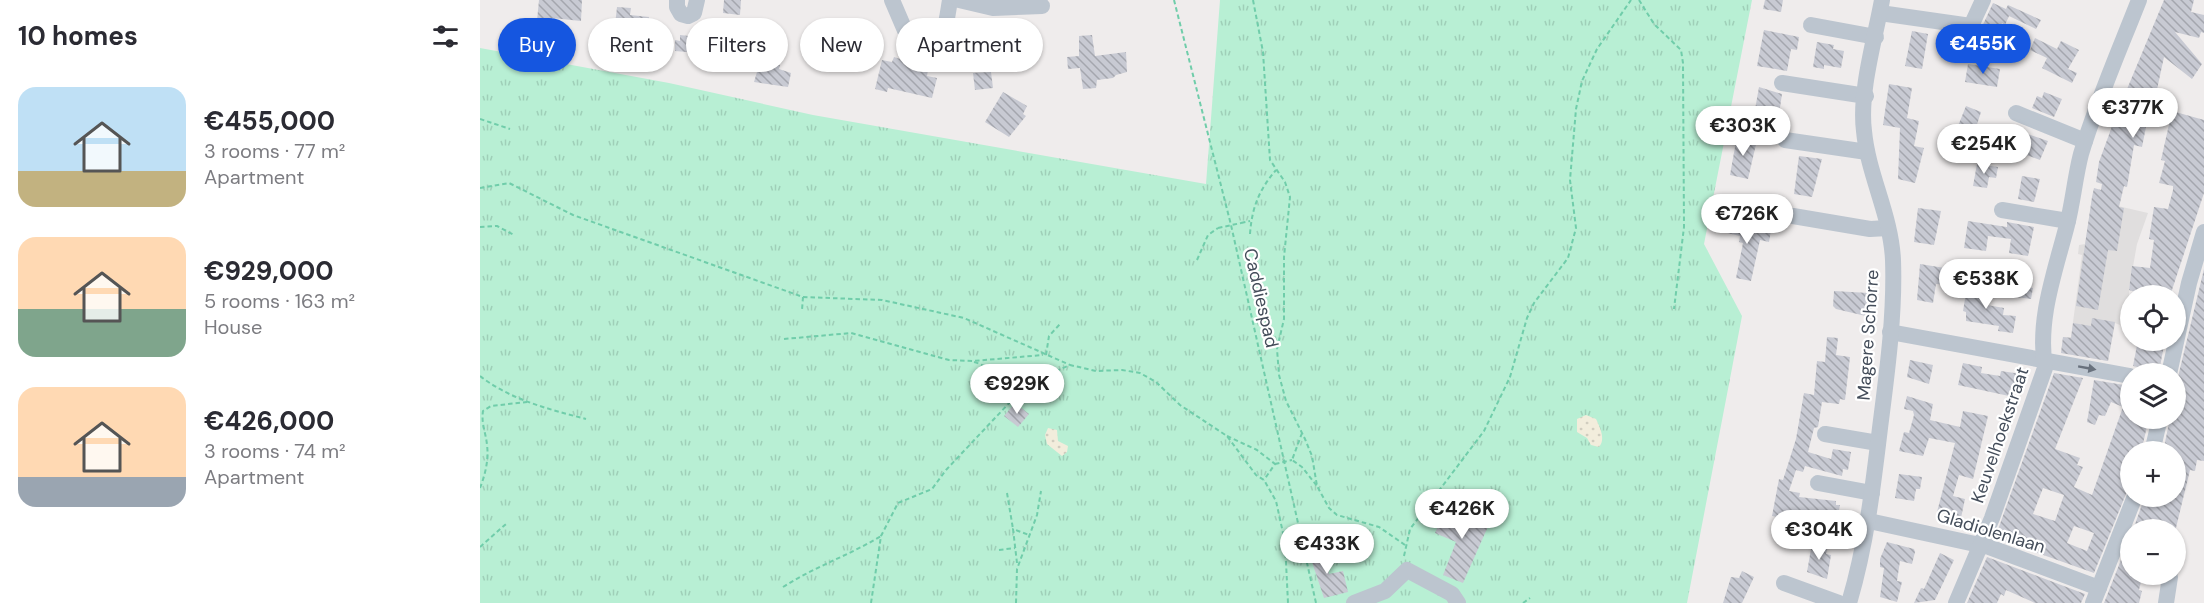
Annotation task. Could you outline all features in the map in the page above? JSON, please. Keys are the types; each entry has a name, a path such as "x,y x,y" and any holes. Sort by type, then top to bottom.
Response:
{"street":[{"path":"677,0 677,7 681,14 688,16 694,13 697,0"},
{"path":"892,0 913,49 928,54 935,50 940,42 951,0"},
{"path":"959,0 993,8 1017,4 1042,6"},
{"path":"1881,6 1971,26 1983,0"},
{"name":"Keuvelhoekstraat","path":"1956,603 1982,545 2045,368 2050,279 2068,221 2070,200 2085,141 2139,0"},
{"name":"Magere Schorre","path":"1849,603 1869,520 1893,286 1888,228 1867,152 1863,128 1881,6"},
{"path":"1811,25 1876,37"},
{"path":"1782,82 1866,96"},
{"path":"2016,114 2085,141"},
{"path":"1785,140 1867,152"},
{"path":"2002,210 2068,221"},
{"path":"1793,216 1870,229 1888,228"},
{"path":"2171,363 2188,283 2204,232"},
{"path":"1890,332 2044,358 2056,363 2120,374"},
{"path":"1825,434 1878,443"},
{"path":"1818,483 1872,493"},
{"path":"2096,596 2131,507"},
{"name":"Gladiolenlaan","path":"1869,520 1982,545 2096,596"},
{"path":"1354,603 1385,591 1407,570 1452,594 1458,603"},
{"path":"1784,583 1839,603"},
{"path":"2166,603 2169,585"}],"path":[{"name":"Caddiespad","path":"1174,0 1231,225 1316,603"},
{"path":"1253,0 1263,52 1270,160 1285,182 1290,197 1284,257 1284,319 1277,349 1279,375 1286,400 1312,456 1317,486 1322,499 1337,515 1379,527 1405,546"},
{"path":"1407,570 1405,546 1410,529 1484,431 1510,377 1527,318 1534,303 1568,258 1576,228 1570,180 1576,109 1582,81 1597,49 1631,0"},
{"path":"1639,0 1654,24 1681,50 1683,63 1684,227 1674,309"},
{"path":"480,119 510,129"},
{"path":"1250,234 1260,188 1276,170"},
{"path":"480,188 509,183 573,215 803,297 882,300 964,318 1015,338 1070,365 1096,370 1140,373 1156,382 1180,405 1227,436 1257,450 1275,464"},
{"path":"1197,260 1208,235 1218,228 1251,221"},
{"path":"480,227 497,226 514,234"},
{"path":"802,310 803,297"},
{"path":"1046,355 1049,336 1060,324"},
{"path":"784,339 851,333 949,360 973,361 1046,355"},
{"path":"973,361 985,364 1010,386 1023,390"},
{"path":"871,603 881,536 898,503 932,489 946,470 1028,383 1070,365"},
{"path":"480,376 500,390 527,402 586,419"},
{"path":"480,488 485,474 487,452 482,423 483,411 491,406 527,402"},
{"path":"1292,460 1302,433"},
{"path":"1227,436 1256,475 1264,480 1276,501 1281,518 1288,580 1287,603"},
{"path":"1264,480 1275,464 1292,460 1302,467 1317,486"},
{"path":"1018,566 1037,515 1041,491"},
{"path":"1007,493 1018,566 1016,603"},
{"path":"480,547 506,524"},
{"path":"1013,529 1029,535"},
{"path":"783,587 813,567 859,549 881,536"},
{"path":"999,550 1015,548"},
{"path":"1523,603 1530,598"}],"shaded area":[{"path":"2092,200 2148,213 2137,244 2130,285 2120,285 2120,325 2115,323 2108,361 2061,353 2063,337 2071,337 2082,255 2078,254 2079,245 2085,244"}],"green space":[{"path":"1220,0 1752,0 1704,244 1742,316 1687,603 480,603 480,48 498,51 498,72 576,72 576,66 588,68 588,72 610,72 669,83 813,115 1206,184"}],"sand":[{"path":"1586,415 1596,419 1599,426 1602,441 1599,447 1591,445 1587,438 1577,432 1577,419"},
{"path":"1048,428 1057,430 1058,441 1068,446 1067,452 1062,456 1047,444 1045,435"}],"building":[{"path":"539,0 582,0 581,21 576,20 576,18 537,18"},
{"path":"724,0 741,0 740,15 723,13"},
{"path":"1765,0 1783,0 1781,12 1763,9"},
{"path":"2164,0 2194,0 2191,12 2204,15 2204,33 2201,32 2199,38 2175,32 2202,64 2192,79 2164,57 2153,108 2148,107 2138,125 2146,127 2142,147 2134,145 2127,187 2124,186 2119,207 2124,208 2117,251 2108,250 2098,310 2076,306 2092,197 2094,188 2101,190 2102,184 2096,182 2099,162 2115,118 2126,122 2131,111 2120,106"},
{"path":"1993,3 2006,9 2008,5 2041,20 2036,29 2009,16 2005,25 2002,23 1995,38 1980,31"},
{"path":"617,7 631,8 630,15 649,17 649,18 616,18"},
{"path":"1764,30 1799,37 1797,50 1791,49 1787,71 1757,66"},
{"path":"1912,31 1928,34 1922,69 1905,66"},
{"path":"680,35 686,36 686,52 675,51 675,40 680,41"},
{"path":"1092,35 1095,56 1126,52 1127,72 1113,78 1097,80 1096,88 1083,89 1080,68 1068,69 1067,57 1079,56 1079,36"},
{"path":"2035,38 2057,49 2061,41 2079,50 2068,69 2077,73 2072,83 2042,68 2047,58 2030,50"},
{"path":"1817,42 1834,45 1833,49 1844,51 1841,68 1824,65 1824,69 1813,67"},
{"path":"894,57 896,58 896,72 928,72 927,76 937,78 932,98 888,88 887,92 875,89 879,72 884,72 884,60 892,62"},
{"path":"1968,64 2000,69 1997,87 1965,82"},
{"path":"757,72 791,73 788,87 754,82"},
{"path":"991,72 993,88 975,90 973,73"},
{"path":"1889,84 1912,88 1907,118 1919,121 1914,146 1924,148 1915,183 1898,179 1900,128 1883,125"},
{"path":"1759,87 1782,94 1778,121 1773,126 1753,121"},
{"path":"1003,92 1027,106 1023,114 1026,116 1009,137 985,122"},
{"path":"2044,92 2062,99 2054,117 2032,108 2037,96 2042,98"},
{"path":"1966,106 1981,112 1973,137 1956,131"},
{"path":"2172,111 2204,120 2204,193 2174,285 2130,285 2132,266 2150,268 2154,240 2149,239 2154,207 2168,209 2173,190 2173,186 2159,183 2165,161 2161,160"},
{"path":"2016,130 2048,141 2040,160 2015,151 2019,142 2012,139"},
{"path":"1737,136 1757,140 1748,179 1730,175"},
{"path":"1799,156 1822,159 1812,197 1794,194"},
{"path":"1977,164 1998,167 1996,178 1989,177 1987,188 1973,186"},
{"path":"2022,176 2040,179 2034,202 2018,199"},
{"path":"1918,208 1941,211 1934,245 1914,242"},
{"path":"1726,218 1771,230 1769,242 1760,240 1751,281 1736,278 1743,243 1739,242 1740,236 1723,232"},
{"path":"1968,221 2007,227 2007,222 2034,227 2028,256 2009,253 2011,239 1988,236 1986,251 1964,248"},
{"path":"1920,264 1951,269 1948,285 1936,284 1933,303 1917,300"},
{"path":"2204,269 2204,461 2197,460 2195,471 2190,470 2186,487 2186,441 2165,441 2168,429 2186,429 2186,363 2181,363"},
{"path":"2010,284 2033,288 2031,299 2008,296"},
{"path":"1967,287 1990,289 1987,305 2004,308 2003,315 2016,316 2013,333 1998,331 1999,326 1966,321 1966,312 1963,311"},
{"path":"1834,291 1869,293 1868,300 1873,300 1870,317 1836,309 1833,306"},
{"path":"2092,318 2115,322 2108,361 2061,353 2063,337 2071,338 2073,323 2091,326"},
{"path":"1827,337 1838,338 1836,355 1850,357 1845,400 1840,399 1839,404 1822,402 1818,427 1814,428 1808,452 1831,459 1833,449 1851,452 1848,470 1843,469 1842,476 1805,466 1803,472 1796,470 1789,491 1800,493 1799,497 1836,501 1836,505 1840,505 1836,527 1819,524 1820,515 1796,510 1793,520 1772,516 1779,479 1783,480 1796,439 1804,393 1814,395 1817,361 1825,362"},
{"path":"2136,351 2163,351 2161,363 2134,363"},
{"path":"1910,360 1933,365 1929,384 1907,377"},
{"path":"1963,363 1982,367 1981,373 2000,376 2001,371 2021,374 2017,393 2010,392 2009,396 1958,385"},
{"path":"2054,373 2083,378 2055,449 2080,458 2077,465 2083,467 2074,487 2092,495 2120,416 2120,429 2146,429 2144,441 2120,441 2121,507 2094,573 1995,538","holes":["2043,488 2064,495 2055,521 2033,514","2074,526 2094,533 2087,551 2067,543"]},
{"path":"2094,380 2120,384 2120,406 2111,402 2105,416 2099,415 2095,425 2087,422"},
{"path":"1907,396 1933,404 1930,420 1960,427 1963,411 1988,416 1973,479 1959,475 1953,496 1965,499 1961,518 1937,512 1955,443 1929,438 1923,456 1899,451 1904,432 1909,433 1914,415 1913,411 1904,409"},
{"path":"1015,403 1029,414 1018,427 1004,416"},
{"path":"1899,474 1922,477 1920,489 1916,489 1914,501 1895,498"},
{"path":"1447,505 1490,522 1463,583 1443,575 1456,542 1435,533"},
{"path":"2141,507 2181,507 2178,519 2137,519"},
{"path":"1887,542 1914,549 1915,552 1912,564 1900,561 1897,581 1902,582 1897,602 1880,597 1884,568 1880,567 1880,559"},
{"path":"1812,543 1828,547 1826,554 1831,555 1827,579 1807,572"},
{"path":"1324,547 1329,574 1343,571 1348,592 1324,598 1308,550"},
{"path":"1940,553 1954,560 1935,600 1914,603 1921,588 1924,589"},
{"path":"1987,557 2085,594 2081,603 2035,603 2006,590 2004,596 2001,594 1997,603 1967,603"},
{"path":"2120,562 2120,585 2140,585 2139,590 2142,591 2139,603 2104,603"},
{"path":"1742,571 1754,577 1742,603 1723,603 1731,577 1739,578"}]}
